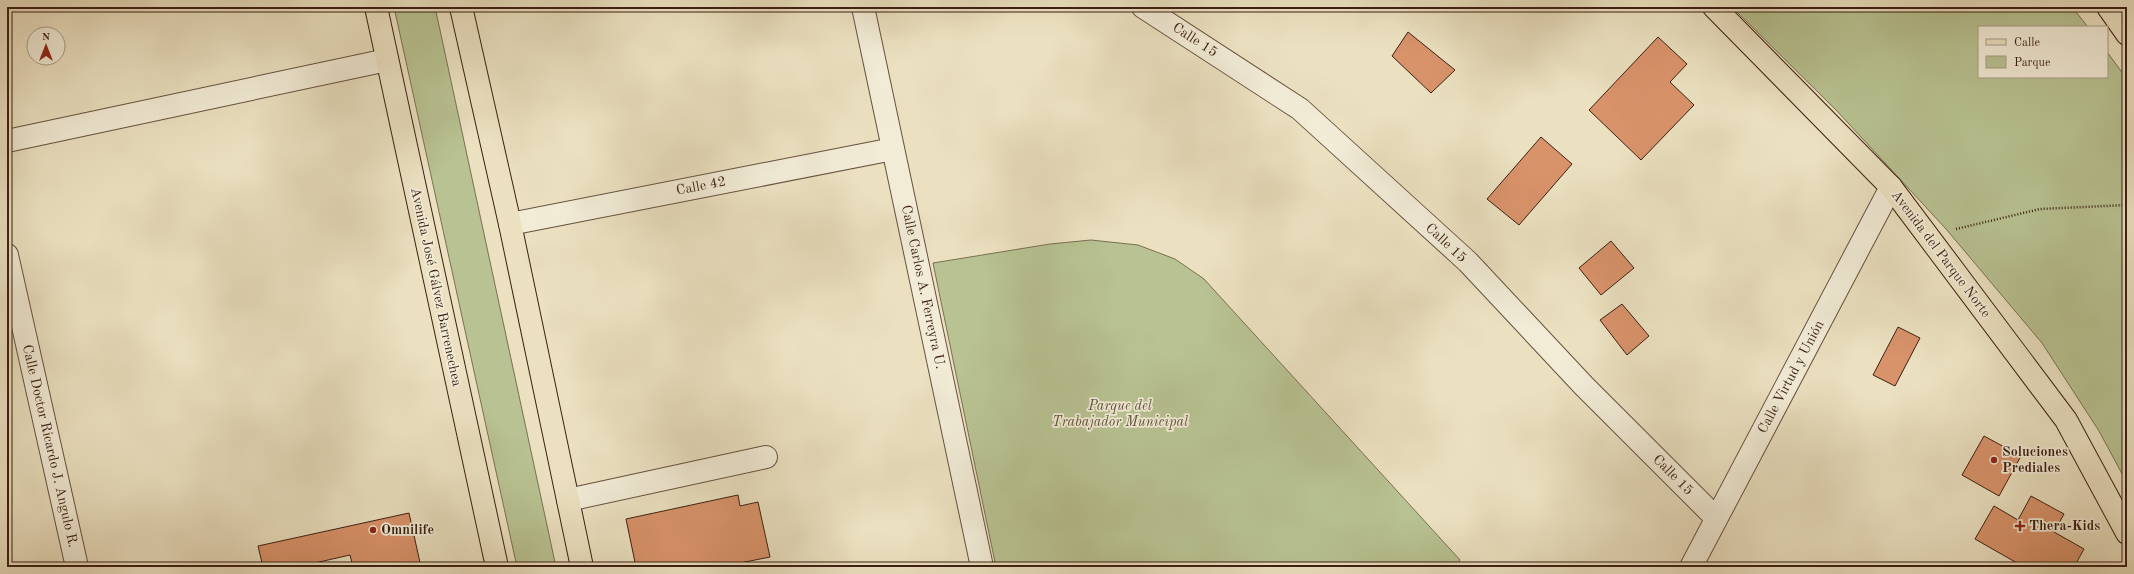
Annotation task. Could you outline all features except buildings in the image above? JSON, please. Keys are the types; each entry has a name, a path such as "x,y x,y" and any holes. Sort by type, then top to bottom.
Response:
{"main road":[{"name":"Avenida José Gálvez Barrenechea","path":"376,7 497,567"},
{"path":"461,7 510,224 582,567"},
{"name":"Avenida del Parque Norte","path":"1714,7 1890,187 2066,420 2127,533"},
{"path":"2108,7 2127,34"}],"street":[{"name":"Calle Carlos A. Ferreyra U.","path":"863,7 982,567"},
{"name":"Calle 15","path":"1143,7 1300,109 1468,262 1584,386 1716,518"},
{"path":"7,141 387,60"},
{"name":"Calle 42","path":"510,224 893,149"},
{"name":"Calle Virtud y Unión","path":"1691,567 1890,187"},
{"name":"Calle Doctor Ricardo J. Angulo R.","path":"7,255 10,285 77,567"},
{"path":"568,500 766,457"}],"path":[{"path":"1927,236 2040,209 2127,205"}],"green space":[{"path":"394,7 435,7 556,567 517,567"},
{"path":"1732,7 2072,7 2087,26 1978,26 1978,78 2108,78 2108,53 2127,79 2127,483 2099,431 2042,343 1946,229 1837,111"},
{"name":"Parque del Trabajador Municipal","path":"1091,240 1138,245 1175,259 1204,279 1460,560 1456,567 996,567 933,263 1050,244"}],"place":[{"name":"Soluciones Prediales","path":"1994,460"},
{"name":"Thera-Kids","path":"2020,526"},
{"name":"Omnilife","path":"373,530"}]}
